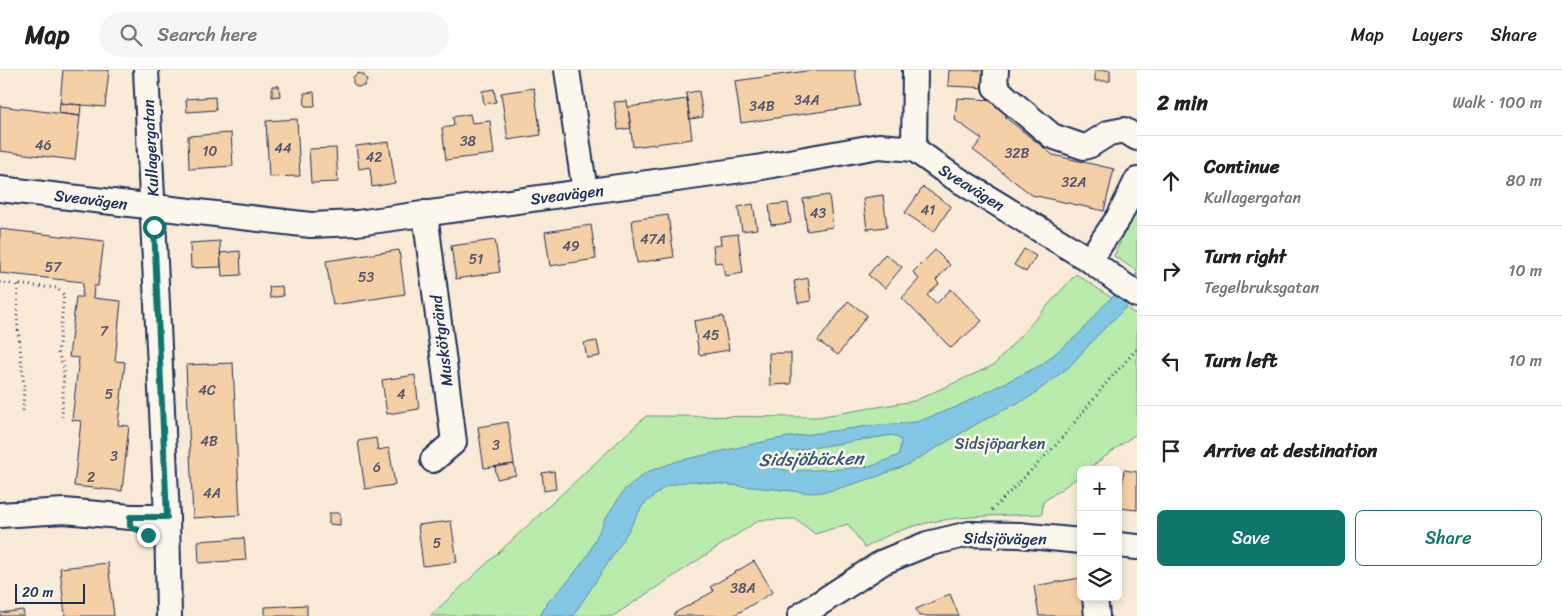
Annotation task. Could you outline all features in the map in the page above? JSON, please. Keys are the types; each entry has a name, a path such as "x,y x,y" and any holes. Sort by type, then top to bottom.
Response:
{"street":[{"name":"Kullagergatan","path":"146,70 167,517 169,616"},
{"path":"567,70 585,192"},
{"path":"914,149 915,70"},
{"path":"996,70 995,86 1008,100 1052,136 1084,146 1090,145 1109,133 1124,130 1137,138"},
{"name":"Sveavägen","path":"0,189 311,225 357,223 756,168 879,146 914,149 950,174 1096,264 1137,295"},
{"path":"1096,264 1097,250 1119,218 1137,180"},
{"name":"Muskötgränd","path":"425,213 454,442 433,460"},
{"path":"0,515 64,511 130,517 167,517"},
{"name":"Sidsjövägen","path":"800,616 884,562 927,544 969,534 1019,535 1077,541"},
{"path":"1122,544 1137,546"},
{"path":"1095,601 1097,616"}],"path":[{"path":"0,283 57,288 64,295 58,353 64,368 62,417"},
{"path":"18,285 17,318 24,386 23,413"},
{"path":"969,534 1057,444 1108,381 1137,349"}],"green space":[{"path":"1137,203 1137,271 1114,256"},
{"name":"Sidsjöparken","path":"1076,274 1137,315 1137,433 1092,466 1077,466 1077,478 1043,502 1042,514 973,517 928,523 907,528 865,548 848,524 815,534 796,519 759,520 613,616 430,616 646,416 817,417 914,401 994,365"}],"water":[{"path":"1137,273 1137,296 1069,367 1030,397 982,421 909,464 876,477 830,491 813,493 690,481 666,486 643,505 623,540 573,616 540,616 548,602 570,579 588,555 605,519 625,489 647,472 678,461 776,439 868,426 916,422 954,408 1041,365 1079,334 1103,306","holes":["893,435 901,440 899,455 872,466 789,471 769,467 767,460 792,451"]}],"building":[{"path":"63,70 109,70 105,107 60,103"},
{"path":"814,70 855,70 860,106 741,123 735,81"},
{"path":"949,70 991,70 990,88 948,86"},
{"path":"1095,70 1110,70 1110,81 1095,81"},
{"path":"359,73 364,75 367,81 364,86 357,87 353,83 353,77"},
{"path":"272,86 279,86 280,96 272,97"},
{"path":"534,88 541,135 508,140 501,93"},
{"path":"494,89 496,102 484,104 482,91"},
{"path":"699,91 703,117 690,119 686,93"},
{"path":"314,92 315,106 305,106 304,93"},
{"path":"215,97 216,110 187,112 186,99"},
{"path":"957,98 995,100 1012,109 1005,117 1053,155 1114,169 1104,211 1032,195 973,150 982,139 955,120"},
{"path":"687,99 692,139 633,147 628,107"},
{"path":"627,101 631,128 618,130 614,102"},
{"path":"60,103 81,105 80,116 59,113"},
{"path":"0,106 80,116 75,160 0,151"},
{"path":"470,114 472,123 490,121 494,154 446,160 442,128 454,126 453,117"},
{"path":"297,119 300,176 269,177 266,121"},
{"path":"231,133 233,166 189,169 188,136"},
{"path":"389,142 395,183 372,187 370,167 359,169 356,146"},
{"path":"336,148 338,182 311,183 309,149"},
{"path":"923,187 951,206 934,232 905,213"},
{"path":"829,195 833,227 807,231 803,199"},
{"path":"883,195 887,227 867,229 863,198"},
{"path":"788,203 791,223 771,225 769,205"},
{"path":"753,204 757,229 742,231 738,207"},
{"path":"668,215 674,257 637,263 632,220"},
{"path":"591,225 596,259 550,266 545,232"},
{"path":"0,229 104,241 98,286 94,286 93,298 121,301 115,361 125,362 118,425 129,426 122,491 74,486 81,421 72,420 79,358 69,357 76,297 82,297 83,282 0,273"},
{"path":"738,234 743,273 725,276 722,262 715,263 713,246 721,245 720,236"},
{"path":"495,240 500,272 456,279 451,246"},
{"path":"220,241 221,267 191,268 190,243"},
{"path":"1024,249 1036,256 1026,272 1014,265"},
{"path":"399,250 405,294 333,305 326,261"},
{"path":"935,250 950,265 936,280 939,284 927,295 936,304 951,289 982,321 951,348 902,298 919,279 913,272"},
{"path":"240,251 241,275 222,276 220,253"},
{"path":"885,254 902,267 885,288 868,275"},
{"path":"808,278 811,301 798,303 794,281"},
{"path":"282,286 283,296 270,298 269,287"},
{"path":"848,301 867,315 838,355 818,341"},
{"path":"723,316 729,350 699,355 694,321"},
{"path":"597,341 600,356 587,358 584,343"},
{"path":"769,353 791,353 791,384 770,385"},
{"path":"233,363 240,515 193,518 186,365"},
{"path":"415,375 419,409 387,414 382,380"},
{"path":"508,422 514,464 484,468 478,427"},
{"path":"376,438 378,450 389,448 395,485 365,489 358,441"},
{"path":"514,464 516,475 497,479 495,467"},
{"path":"1124,470 1137,472 1137,510 1122,508"},
{"path":"554,471 556,489 544,491 542,473"},
{"path":"329,513 340,513 340,525 329,524"},
{"path":"451,521 457,562 423,566 418,525"},
{"path":"244,538 246,560 199,563 198,541"},
{"path":"754,561 773,592 733,616 675,616 673,614 714,591 710,587"},
{"path":"108,563 114,616 65,616 60,568"},
{"path":"1077,579 1077,601 1084,601 1087,616 1039,616 1034,586"},
{"path":"950,594 959,616 919,616 916,609"},
{"path":"307,605 307,616 265,616 265,607"},
{"path":"23,610 24,616 0,616 0,613"}],"route":[{"path":"148,535 130,526 130,517 167,517 154,227"}],"water label":[{"name":"Sidsjöbäcken","path":"811,459"}]}
